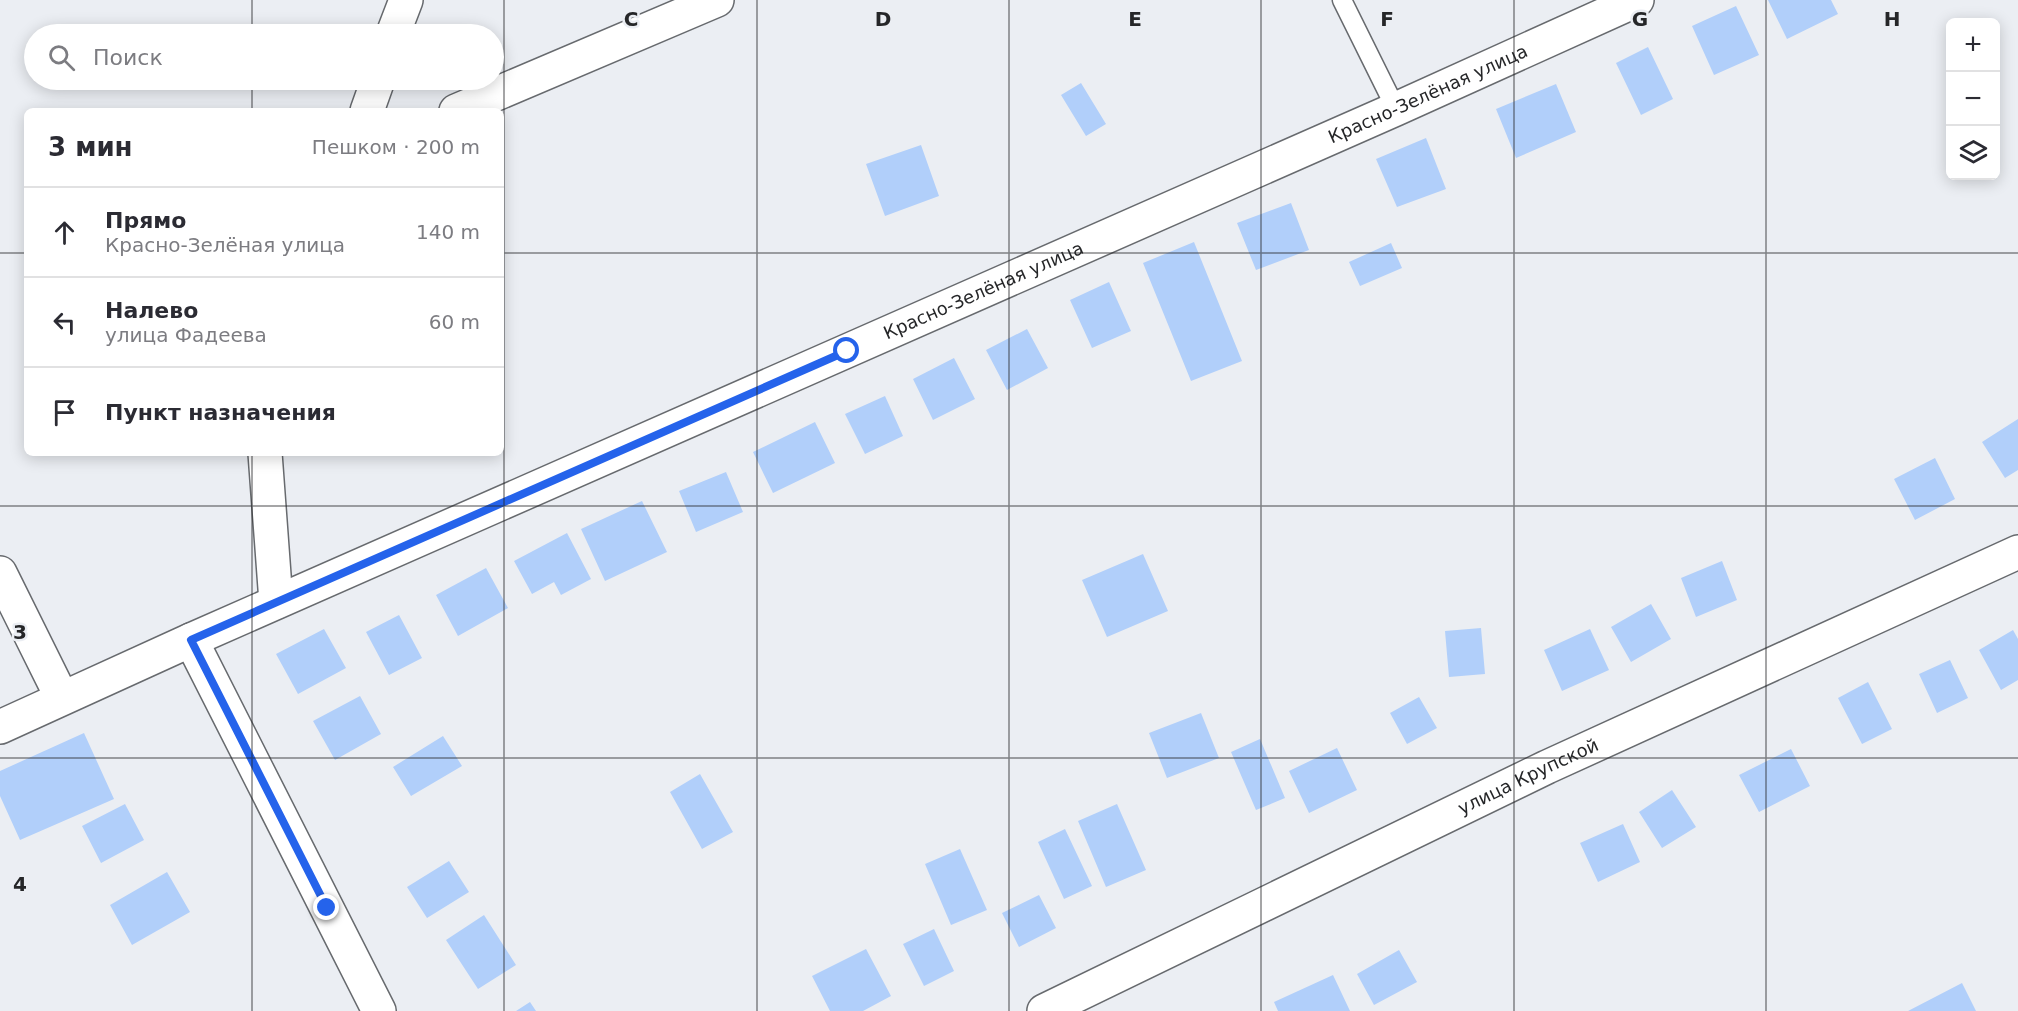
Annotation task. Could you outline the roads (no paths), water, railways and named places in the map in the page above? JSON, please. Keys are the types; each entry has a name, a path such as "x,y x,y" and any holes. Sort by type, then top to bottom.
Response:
{"street":[{"path":"397,24 406,0"},
{"path":"463,108 717,0"},
{"name":"Красно-Зелёная улица","path":"0,727 276,602 1396,109 1637,0"},
{"path":"368,108 374,90"},
{"path":"265,456 276,602"},
{"name":"улица Крупской","path":"1044,1011 1547,767 2018,552"},
{"path":"0,573 62,698"},
{"path":"191,640 379,1011"}],"lane":[{"path":"1342,0 1396,109"}]}
